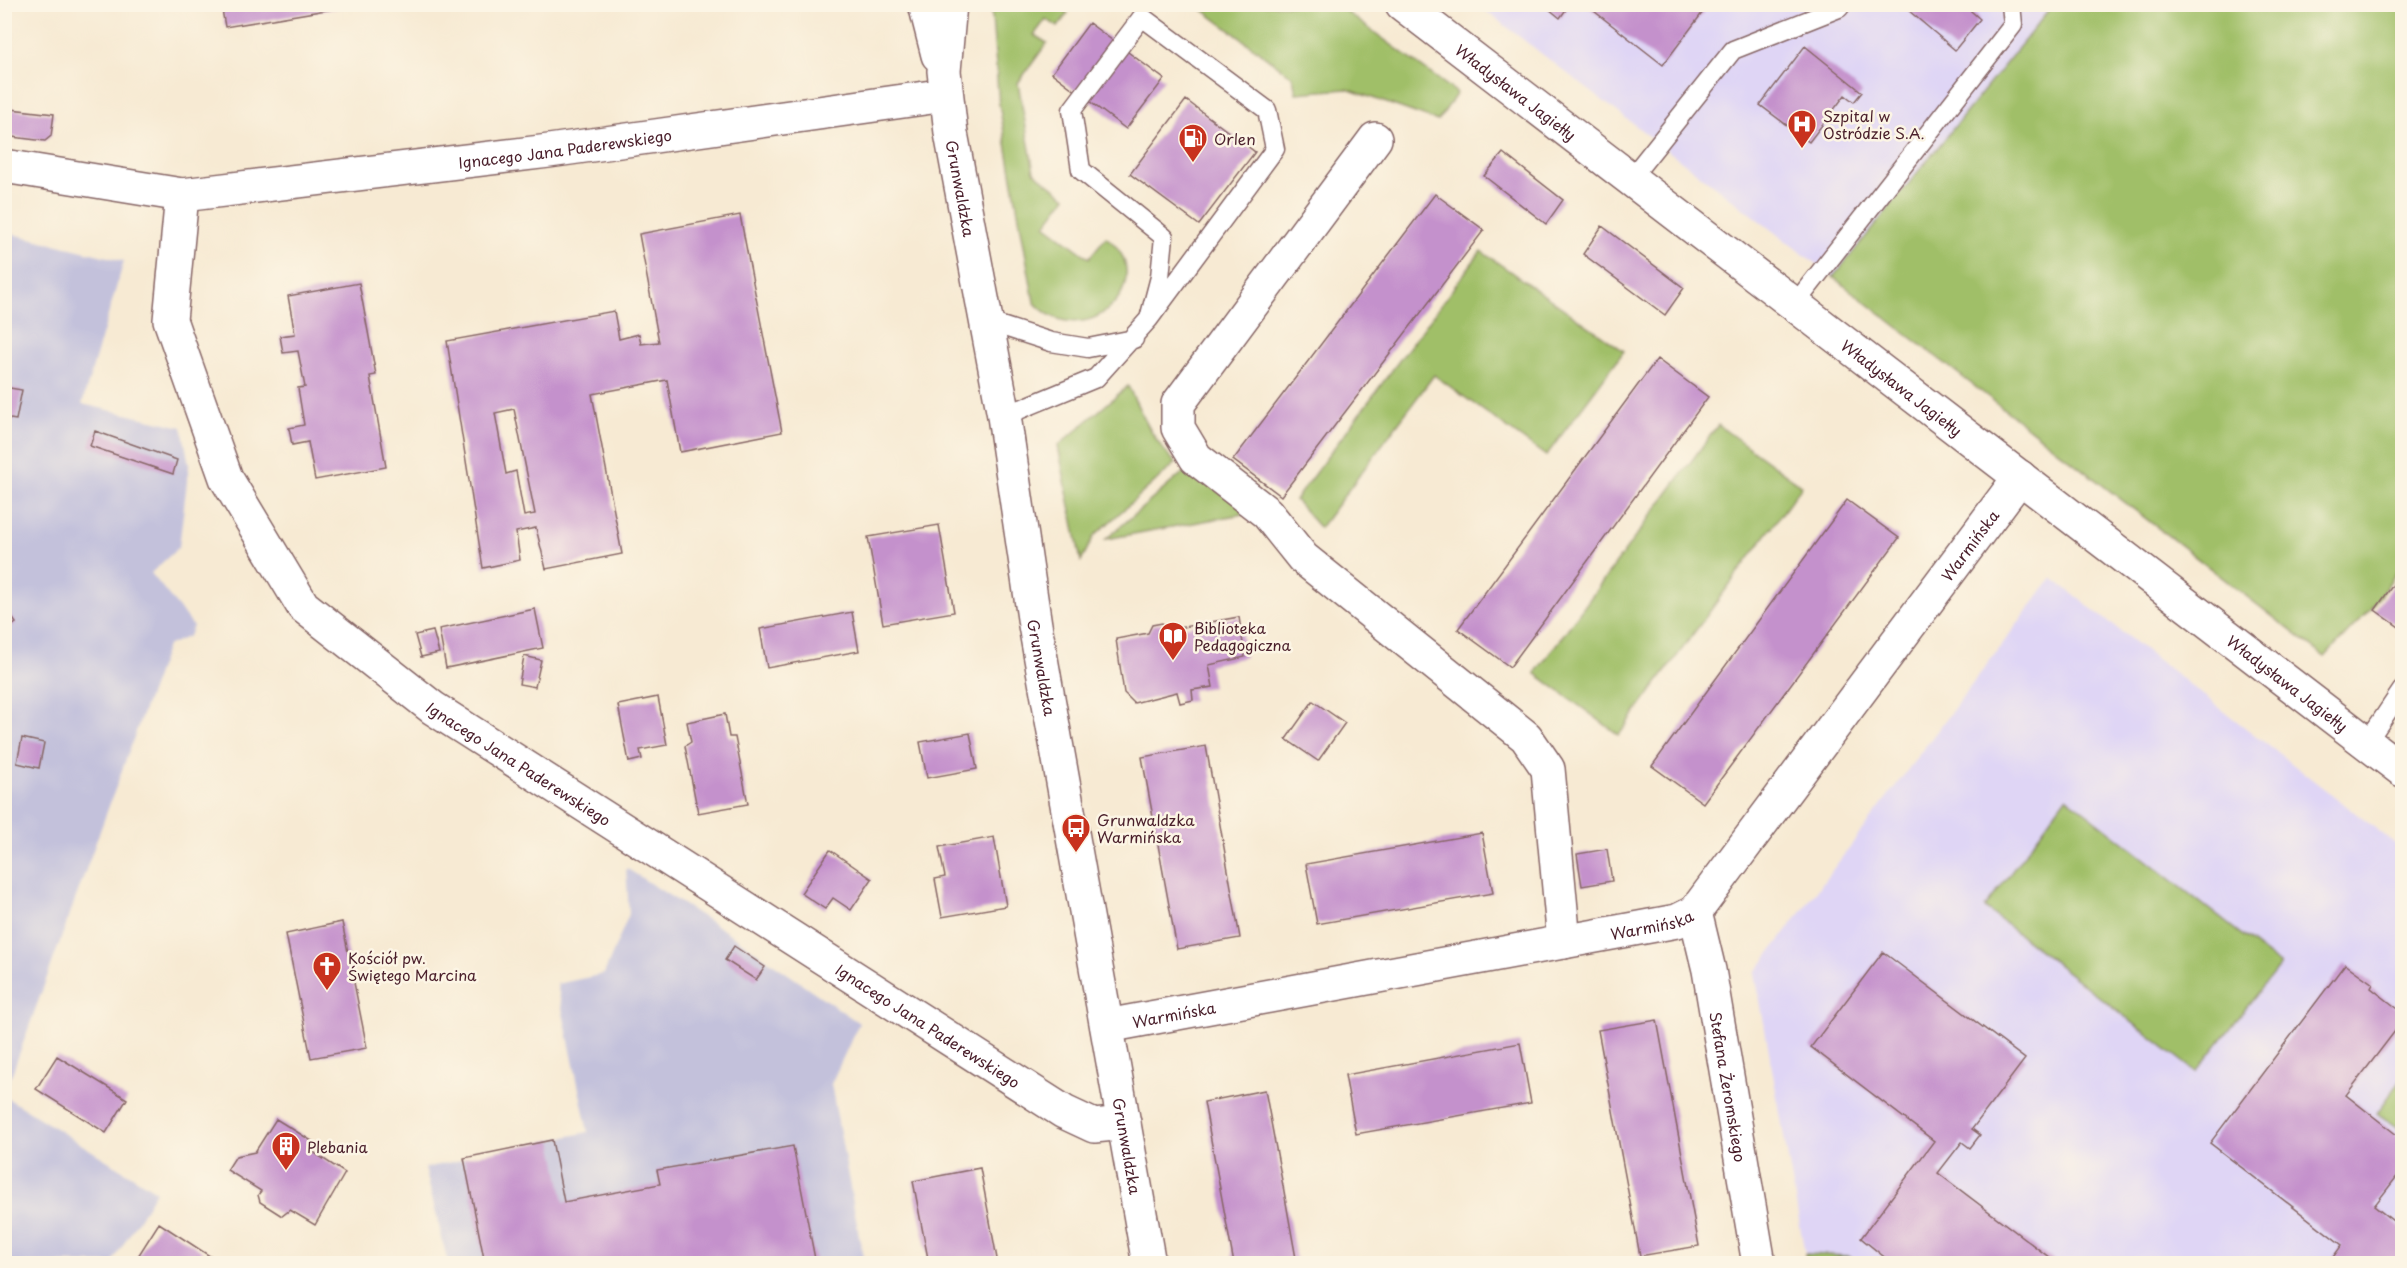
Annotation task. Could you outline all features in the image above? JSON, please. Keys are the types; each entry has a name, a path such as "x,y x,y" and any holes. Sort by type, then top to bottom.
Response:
{"street":[{"name":"Grunwaldzka","path":"925,4 945,83 951,133 1004,416 1035,625 1149,1263"},
{"name":"Grunwaldzka","path":"945,83 950,4"},
{"name":"Władysława Jagiełły","path":"1402,4 2403,770"},
{"name":"Ignacego Jana Paderewskiego","path":"4,166 182,195 549,151 945,83"},
{"path":"1374,139 1178,404 1178,428 1196,458 1267,513 1303,558 1526,737 1548,770 1564,942"},
{"name":"Ignacego Jana Paderewskiego","path":"182,195 170,320 226,478 303,606 433,708 1064,1112 1094,1126 1124,1123"},
{"name":"Warmińska","path":"1107,1026 1677,921 1695,912 2020,477"},
{"name":"Stefana Żeromskiego","path":"1695,912 1709,970 1759,1263"}],"lane":[{"path":"1631,178 1733,50 1839,8 1842,4"},
{"path":"1795,304 2013,25 2011,4"},
{"path":"1004,416 1096,378 1134,339 1149,319 1275,149 1267,110 1142,17 1072,110 1081,170 1164,237 1160,277 1149,319"},
{"path":"986,321 1051,342 1088,348 1134,339"},
{"path":"2367,742 2403,690"}],"shaded area":[{"name":"Szpital w Ostródzie S.A.","path":"1478,5 2053,5 1833,277"},
{"path":"5,232 124,261 82,404 182,427 189,465 179,547 151,573 193,626 189,636 167,646 5,1093"},
{"path":"2052,578 2402,849 2402,1263 1857,1264 1847,1256 1805,1254 1755,973"},
{"path":"626,868 736,938 859,1023 831,1084 864,1263 448,1263 425,1168 588,1132 557,984 604,974 629,914"},
{"path":"4,1096 156,1191 112,1263 5,1263"}],"green space":[{"path":"991,5 1057,5 1068,13 1058,27 1046,19 1034,35 1047,43 1018,83 1034,172 1066,197 1045,225 1089,258 1106,237 1122,255 1126,274 1122,292 1110,307 1094,318 1074,322 1054,317 1034,302 999,104"},
{"path":"1196,5 1337,5 1457,93 1438,121 1347,89 1296,93 1293,77"},
{"path":"2053,5 2402,5 2402,565 2372,607 2325,657 1833,277"},
{"path":"1481,251 1624,351 1546,456 1434,375 1320,528 1295,500"},
{"path":"1128,386 1154,437 1176,463 1094,536 1081,561 1058,446"},
{"path":"1718,425 1802,486 1619,735 1535,673"},
{"path":"1185,471 1253,512 1106,539"},
{"path":"2066,797 2280,965 2196,1072 1985,908"},
{"path":"2402,1078 2402,1131 2377,1113"},
{"path":"1805,1254 1847,1256 1857,1263 1806,1263"}],"building":[{"path":"221,4 350,4 350,6 225,27"},
{"path":"1543,4 1570,4 1560,18"},
{"path":"1585,4 1709,4 1663,65"},
{"path":"1901,4 1963,4 1980,19 1955,50"},
{"path":"1089,23 1164,79 1126,129 1052,73"},
{"path":"1805,46 1862,92 1854,102 1845,95 1809,142 1760,105"},
{"name":"Orlen","path":"1186,100 1255,152 1199,225 1130,174"},
{"path":"4,104 12,105 11,109 54,114 51,136 45,141 4,136"},
{"path":"1503,153 1563,200 1546,224 1484,176"},
{"path":"1435,194 1484,230 1281,496 1233,460"},
{"path":"740,215 782,432 680,452 667,380 592,394 622,554 546,569 536,528 516,532 520,560 483,568 447,341 614,311 619,339 639,334 641,344 659,342 639,234","holes":["514,409 535,514 524,516 516,471 506,474 495,413"]},
{"path":"1602,226 1684,288 1665,315 1583,254"},
{"path":"359,283 376,375 370,376 386,467 315,480 308,442 292,445 289,428 304,425 298,388 305,387 298,351 283,353 280,336 295,334 288,296"},
{"path":"1657,359 1708,397 1510,667 1458,629"},
{"path":"4,387 22,390 16,420 4,418"},
{"path":"95,431 177,460 173,474 90,446"},
{"path":"1847,500 1899,538 1703,803 1652,766"},
{"path":"939,525 954,612 883,624 868,537"},
{"path":"2402,572 2402,629 2375,610"},
{"path":"4,606 16,623 4,631"},
{"path":"535,609 543,648 446,668 439,629"},
{"path":"852,612 859,651 767,668 760,629"},
{"name":"Biblioteka Pedagogiczna","path":"1239,617 1245,657 1209,665 1213,687 1192,690 1193,700 1180,703 1177,692 1134,703 1124,693 1116,639 1148,633 1152,625 1162,623 1167,630"},
{"path":"433,631 439,653 421,657 415,635"},
{"path":"524,656 541,660 535,687 519,684"},
{"path":"658,697 667,745 640,750 642,759 629,762 618,705"},
{"path":"1313,701 1345,723 1318,761 1286,739"},
{"path":"725,714 729,737 735,737 748,804 698,813 685,746 691,742 687,722"},
{"path":"970,733 977,769 927,778 920,742"},
{"path":"22,738 44,743 39,768 17,763"},
{"path":"1206,746 1240,938 1177,949 1142,757"},
{"path":"1482,833 1493,893 1317,924 1306,864"},
{"path":"994,837 1006,906 942,917 935,879 945,877 939,847"},
{"path":"1607,849 1612,881 1582,886 1577,854"},
{"path":"830,850 872,879 851,910 833,898 825,909 801,893"},
{"name":"Kościół pw. Świętego Marcina","path":"342,922 367,1048 311,1058 286,934"},
{"path":"734,946 765,967 756,980 725,960"},
{"path":"1883,952 2025,1059 1972,1129 1980,1135 1970,1148 1962,1142 1938,1173 2058,1264 1893,1264 1861,1238 1934,1141 1811,1047"},
{"path":"2345,964 2373,984 2371,988 2402,1012 2402,1022 2346,1095 2402,1139 2402,1170 2374,1206 2401,1227 2402,1225 2402,1264 2328,1264 2342,1245 2210,1143"},
{"path":"1657,1020 1699,1246 1640,1256 1598,1030"},
{"path":"1520,1043 1531,1103 1356,1134 1345,1075"},
{"path":"57,1056 127,1099 106,1133 36,1089"},
{"path":"1265,1090 1297,1264 1234,1264 1204,1102"},
{"name":"Plebania","path":"276,1119 315,1143 310,1150 345,1173 315,1225 290,1210 282,1216 260,1202 258,1195 261,1191 227,1170 236,1156 255,1152"},
{"path":"552,1140 564,1202 660,1184 657,1170 793,1146 815,1259 810,1264 485,1264 464,1158"},
{"path":"980,1168 998,1264 929,1264 913,1181"},
{"path":"159,1223 222,1264 133,1264"}],"place":[{"name":"Szpital w Ostródzie S.A.","path":"1802,150"},
{"name":"Orlen","path":"1193,164"},
{"name":"Biblioteka Pedagogiczna","path":"1173,662"},
{"name":"Grunwaldzka Warmińska","path":"1076,854"},
{"name":"Kościół pw. Świętego Marcina","path":"327,992"},
{"name":"Plebania","path":"286,1172"}]}
